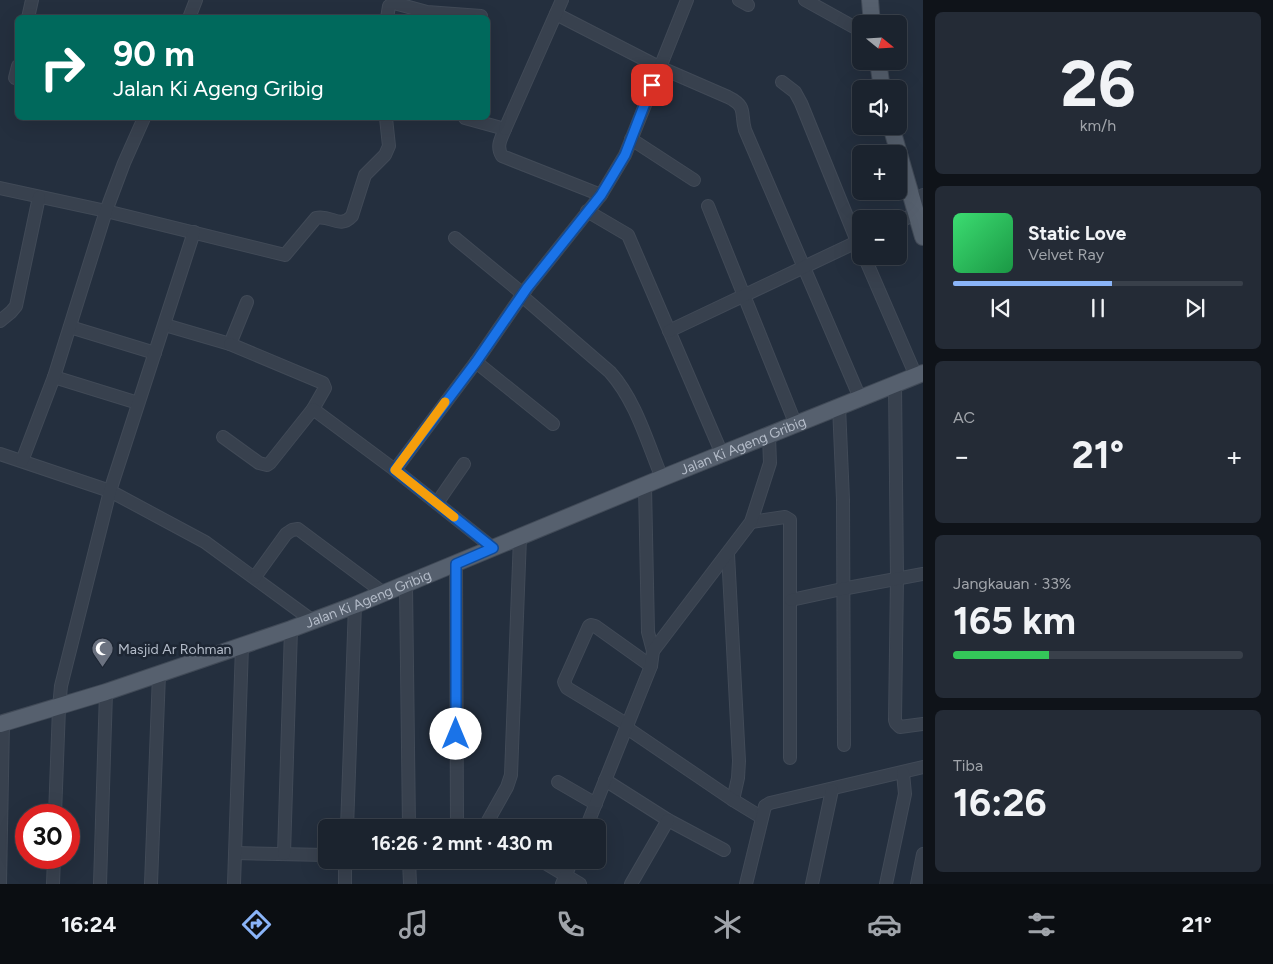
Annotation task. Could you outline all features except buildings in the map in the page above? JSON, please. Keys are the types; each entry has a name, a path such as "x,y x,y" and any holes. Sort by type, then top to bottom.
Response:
{"main road":[{"path":"870,0 871,15"},
{"path":"894,135 923,237"},
{"name":"Jalan Ki Ageng Gribig","path":"2,724 58,708 242,646 385,594 662,478 919,374"}],"street":[{"path":"29,15 32,0"},
{"path":"190,15 196,0"},
{"path":"562,0 505,129 499,144 500,152 502,156 601,195"},
{"path":"395,470 476,362 522,295 601,195 625,155 687,0"},
{"path":"805,0 852,26"},
{"path":"388,15 389,6 394,3 427,12 468,15"},
{"path":"556,14 659,67 728,97 742,107 745,130 860,398"},
{"path":"782,82 795,92 801,103 852,225"},
{"path":"22,461 54,377 106,211 143,120"},
{"path":"0,188 106,211 285,255 316,218 323,216 342,222 348,221 352,216 365,175 385,155 389,146 386,120"},
{"path":"472,120 505,129"},
{"path":"631,139 694,180"},
{"path":"907,217 916,212 923,195"},
{"path":"0,321 16,306 39,197"},
{"path":"708,206 796,425"},
{"path":"587,211 628,235 722,454"},
{"path":"55,804 58,708 61,686 110,491 194,232"},
{"path":"455,238 618,380 629,398 662,478"},
{"path":"669,330 804,267 852,247"},
{"path":"868,265 919,374"},
{"path":"230,344 247,302"},
{"path":"164,325 230,344 323,383 325,388 313,409 267,465 259,463 224,437"},
{"path":"70,327 155,352"},
{"path":"476,362 553,424"},
{"path":"54,377 138,403"},
{"path":"895,384 897,578 895,720 900,727 923,724"},
{"path":"839,406 843,500 844,745"},
{"path":"313,409 395,470 493,548"},
{"path":"652,651 751,522 770,463 769,436"},
{"path":"0,454 110,491 205,542 313,621"},
{"path":"437,503 464,464"},
{"path":"590,819 651,666 652,651 648,632 645,486"},
{"path":"751,522 785,518 790,520 790,758"},
{"path":"255,577 286,534 298,529 385,594"},
{"path":"489,819 507,787 511,775 520,537"},
{"path":"728,554 739,760 738,778 733,800"},
{"path":"456,564 457,819"},
{"path":"791,600 842,588 923,574"},
{"path":"406,585 409,819"},
{"path":"347,819 355,605"},
{"path":"651,666 592,625 589,626 564,682 567,688 627,726 733,800 762,817"},
{"path":"284,854 291,629"},
{"path":"234,884 242,646"},
{"path":"151,884 159,674"},
{"path":"100,884 106,692"},
{"path":"0,884 2,724"},
{"path":"746,884 765,806 770,803 923,768"},
{"path":"886,884 904,794 904,772"},
{"path":"605,780 668,820 724,850"},
{"path":"558,782 596,804"},
{"path":"812,884 832,790"},
{"path":"631,884 668,820"},
{"path":"235,853 318,855"},
{"path":"917,884 923,854"},
{"path":"53,884 54,869"},
{"path":"345,869 345,884"},
{"path":"410,869 410,884"},
{"path":"551,869 564,880 580,884"}],"slow traffic":[{"path":"445,402 395,470 454,517"}],"place":[{"name":"Masjid Ar Rohman","path":"102,668"}],"route":[{"path":"456,734 456,564 493,548 395,470 476,362 527,288 601,195 625,155 652,85"}]}
